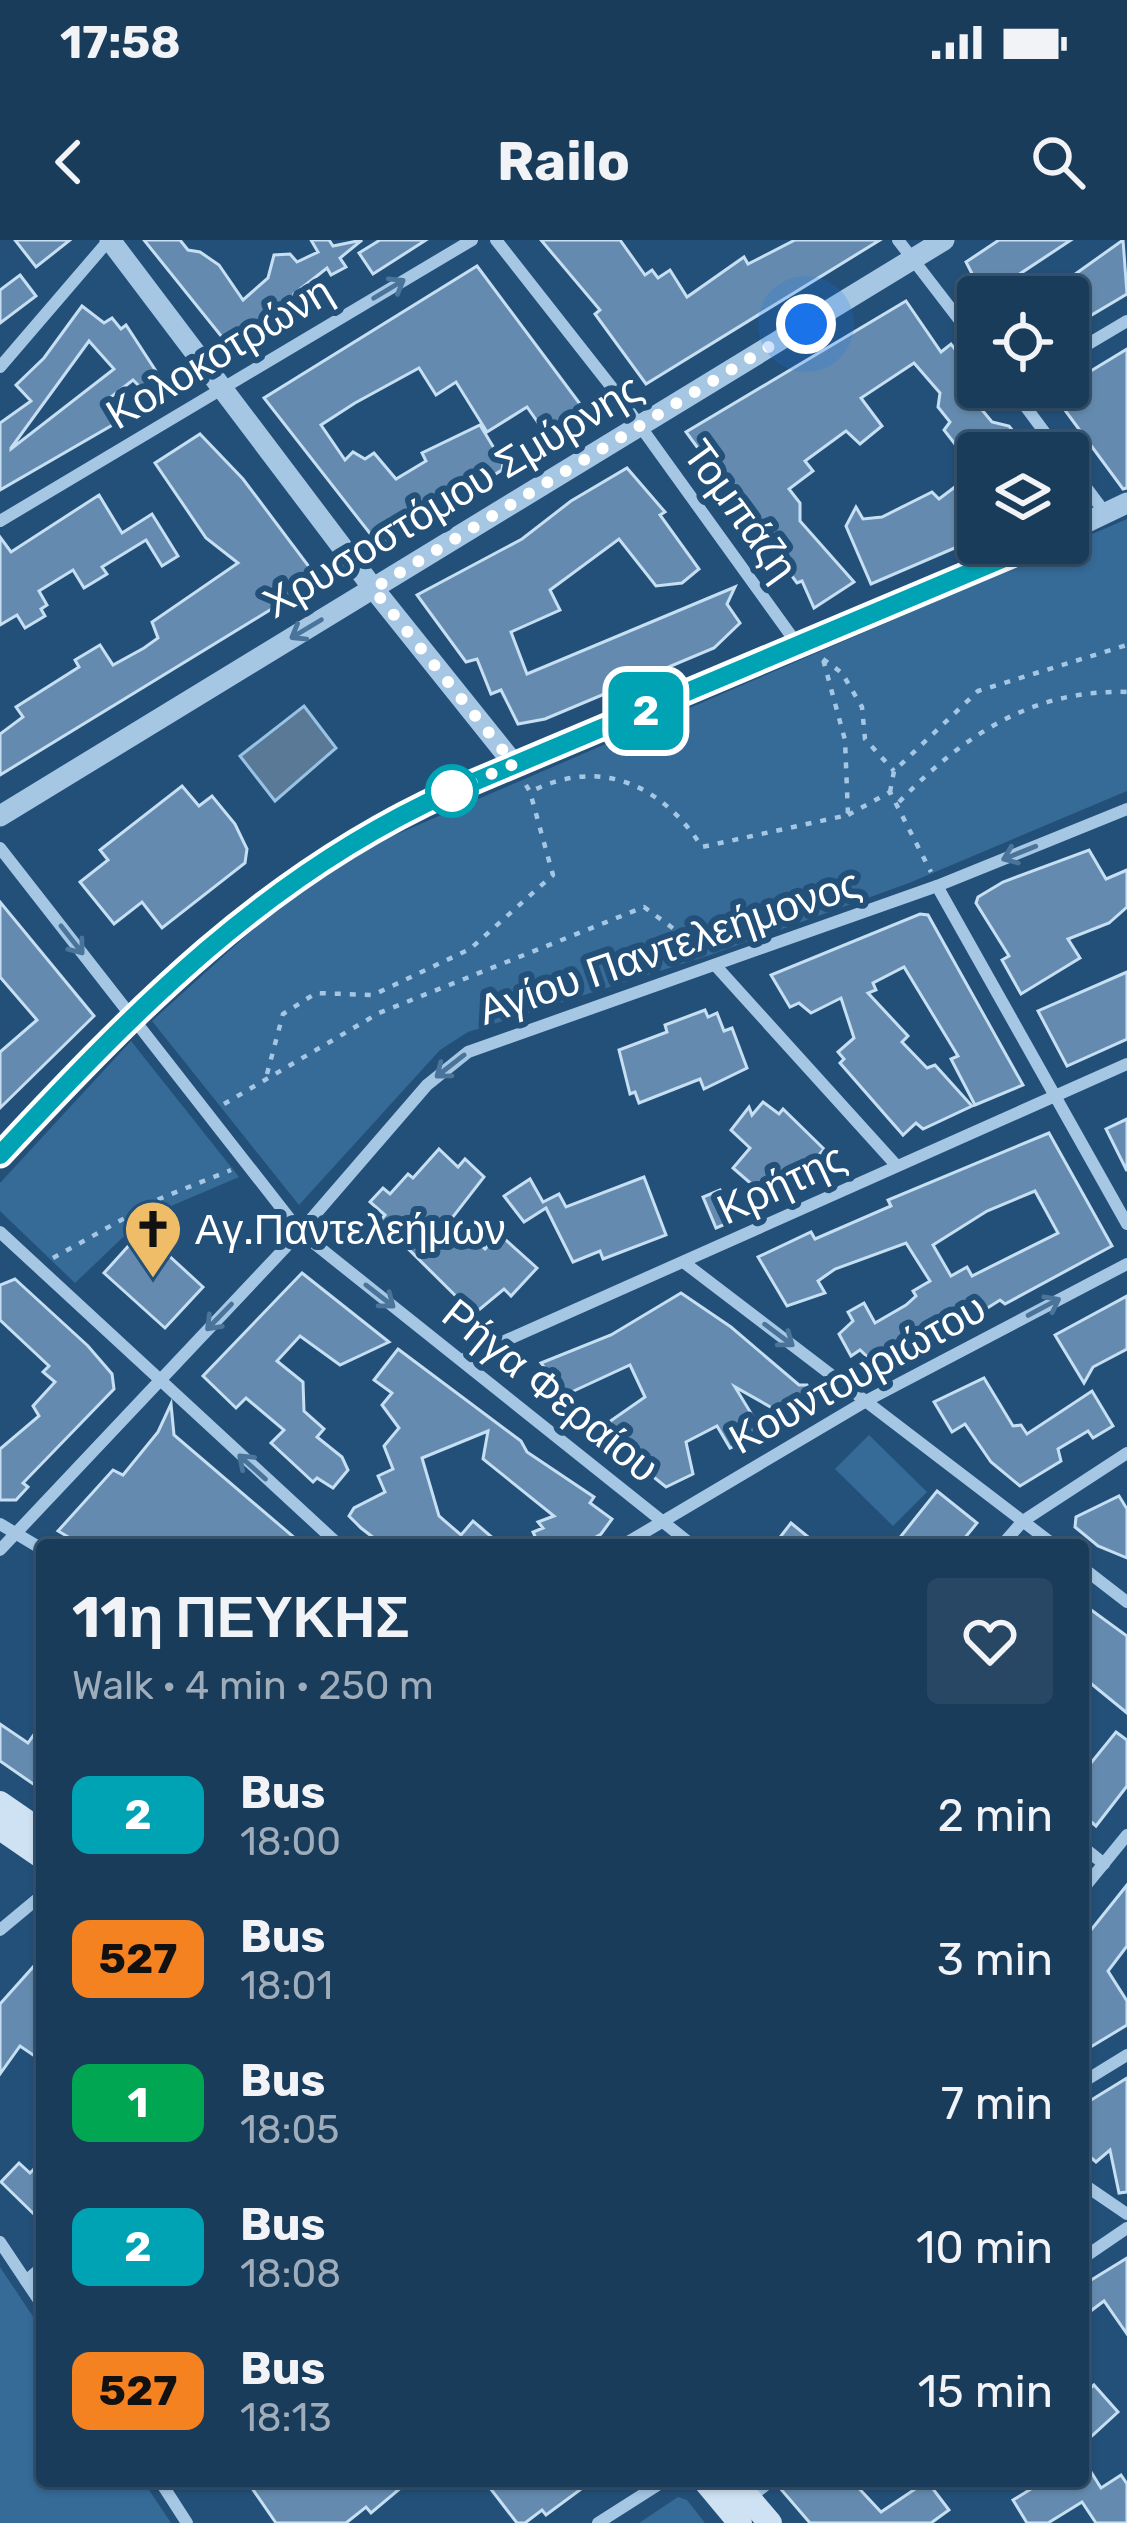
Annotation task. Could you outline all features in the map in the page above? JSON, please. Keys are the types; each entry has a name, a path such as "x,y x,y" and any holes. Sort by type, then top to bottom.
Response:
{"main road":[{"path":"0,1803 36,1828"},
{"path":"0,1828 36,1853"},
{"path":"710,2487 740,2523"},
{"path":"742,2489 770,2523"}],"street":[{"path":"0,367 110,240 373,589 514,764"},
{"name":"Κολοκοτρώνη","path":"0,521 472,240"},
{"name":"Τομπάζη","path":"496,240 811,650"},
{"path":"898,240 957,317"},
{"name":"Χρυσοστόμου Σμύρνης","path":"0,816 944,240"},
{"path":"1089,344 1127,321"},
{"path":"1089,492 1106,514"},
{"path":"1089,522 1127,503"},
{"path":"0,1154 129,1017 309,866 393,818 514,764 811,650 995,564"},
{"name":"Αγίου Παντελεήμονος","path":"0,1550 300,1232 428,1085 469,1052 938,886 1127,808"},
{"name":"Ρήγα Φεραίου","path":"0,848 300,1232 685,1539"},
{"path":"938,886 1127,1224"},
{"path":"715,965 896,1165"},
{"name":"Κρήτης","path":"462,1360 1127,1064"},
{"path":"0,1232 332,1539"},
{"path":"686,1264 1046,1539"},
{"name":"Κουντουριώτου","path":"632,1539 866,1401 1127,1264"},
{"path":"1007,1539 1023,1521 1127,1453"},
{"path":"0,1524 36,1545"},
{"path":"1089,1573 1127,1602"},
{"path":"1089,1882 1127,1834"},
{"path":"1089,1852 1104,1864"},
{"path":"0,1930 36,1900"},
{"path":"1089,2078 1127,2055"},
{"path":"1089,2188 1127,2214"},
{"path":"1089,2254 1127,2228"},
{"path":"0,2242 36,2296"},
{"path":"26,2281 36,2272"},
{"path":"164,2487 188,2523"},
{"path":"604,2522 655,2487"}],"path":[{"path":"890,792 894,771 978,692 1127,645"},
{"path":"811,650 842,673 862,707 865,739 894,771"},
{"path":"811,650 844,740 848,815"},
{"path":"899,802 946,753 1004,721 1078,690 1127,692"},
{"path":"267,1074 283,1014 316,993 373,995 470,949 553,875 530,792 514,764"},
{"path":"530,792 553,780 615,777 678,809 702,847 848,815 890,792"},
{"path":"890,792 938,886"},
{"path":"207,1116 267,1074 379,1013 644,907 710,955 715,965"},
{"path":"38,1266 159,1199 244,1165"}],"shaded area":[{"path":"1127,519 1127,791 909,883 710,955 468,1032 440,1050 299,1205 152,1021 293,893 381,841 1023,564 1089,564 1089,535"},
{"path":"304,706 336,748 275,801 240,756"},
{"path":"131,1041 239,1177 143,1218 75,1283 0,1211 0,1183"},
{"path":"869,1435 927,1492 893,1526 835,1469"},
{"path":"0,2267 36,2321 36,2487 147,2487 171,2523 0,2523"},
{"path":"678,2497 687,2500 705,2523 639,2523"}],"building":[{"path":"15,240 70,240 36,267"},
{"path":"144,240 180,240 188,250 200,252 219,265 243,300 268,278 274,255 290,254 297,262 318,252 311,240 329,240 333,246 362,240 340,258 346,267 331,275 327,268 294,294 297,312 265,324 271,330 234,352"},
{"path":"380,240 426,240 373,274 359,253"},
{"path":"541,240 620,240 645,275 652,270 658,278 670,270 687,297 744,257 748,264 795,240 880,240 646,384 595,314 600,310"},
{"path":"999,240 1071,240 1017,276 973,276 966,262"},
{"path":"1123,240 1127,294 1089,317 1089,276 1072,276"},
{"path":"477,266 583,408 546,434 527,407 487,432 456,382 436,395 419,368 321,425 345,460 353,452 365,459 374,453 396,479 426,461 422,453 480,425 503,463 502,470 379,545 264,398"},
{"path":"20,275 36,296 0,323 0,290"},
{"path":"906,301 941,352 951,344 957,352 957,408 980,408 992,422 1014,432 957,432 957,447 944,430 950,422 938,407 940,393 914,363 861,398 882,426 860,444 846,431 805,461 813,471 789,489 800,503 800,521 854,582 814,608 802,581 797,583 686,432"},
{"path":"82,306 104,323 112,318 121,329 126,325 165,385 150,397 133,380 103,403 116,423 0,490 0,423 31,401 16,385 44,358","holes":["89,341 114,369 11,449"]},
{"path":"1127,349 1127,488 1123,489 1089,443 1089,432 1081,432 1063,408 1089,408 1089,372"},
{"path":"200,434 243,479 319,580 0,775 0,734 23,717 16,707 79,667 75,660 100,645 113,665 144,648 158,638 152,622 238,563 206,538 155,463"},
{"path":"627,468 665,512 660,515 699,569 682,583 656,586 619,539 550,590 560,610 511,632 527,674 735,587 727,604 740,623 714,648 545,719 518,724 501,690 491,694 477,659 466,662 417,595 522,539 571,501"},
{"path":"957,485 957,547 871,584 846,526 856,507 863,519 882,517 932,492 939,499"},
{"path":"99,495 122,533 152,514 178,556 162,566 146,540 102,567 107,574 84,588 73,570 39,591 47,605 41,609 45,616 25,628 17,615 0,625 0,537 11,552"},
{"path":"182,786 199,806 212,796 235,824 247,849 245,863 162,928 142,902 114,924 80,882 108,860 100,850"},
{"path":"1089,850 1106,879 1127,870 1127,907 1109,923 1068,939 1080,958 1021,994 1002,960 1009,956 976,903 978,897 1003,882"},
{"path":"0,902 94,1016 0,1108 0,1052 37,1020 0,977"},
{"path":"920,914 928,915 1023,1085 975,1105 951,1059 958,1056 904,967 873,983 876,990 868,993 908,1036 902,1042 927,1068 935,1065 972,1106 923,1129 916,1123 903,1135 840,1063 844,1059 838,1052 854,1038 841,998 811,1013 799,1003 790,1007 771,975"},
{"path":"1127,972 1127,1039 1067,1066 1038,1011"},
{"path":"705,1010 708,1017 717,1013 724,1031 732,1028 747,1068 704,1089 700,1079 639,1103 635,1092 630,1094 619,1050 667,1032 665,1025"},
{"path":"763,1102 779,1114 783,1109 824,1149 818,1156 823,1160 811,1176 796,1174 774,1194 759,1183 756,1188 733,1168 750,1148 731,1130 749,1107 752,1115"},
{"path":"1127,1119 1127,1171 1106,1129"},
{"path":"1049,1133 1112,1246 1005,1304 1000,1300 885,1373 860,1350 851,1356 839,1334 853,1321 848,1312 864,1303 875,1323 906,1305 916,1296 913,1291 930,1281 906,1243 835,1269 818,1281 825,1293 787,1306 758,1257 811,1232 815,1239 891,1206 888,1200","holes":["1035,1191 1058,1233 972,1276 967,1267 951,1276 933,1245 987,1211"]},
{"path":"439,1149 458,1167 465,1159 484,1177 452,1218 485,1249 499,1234 537,1268 511,1296 504,1289 474,1314 380,1221 385,1215 370,1202 383,1188 390,1194 408,1174 413,1178"},
{"path":"644,1177 666,1235 603,1259 600,1251 573,1262 546,1208 524,1222 504,1196 530,1179 543,1202 559,1194 566,1207"},
{"path":"720,1190 733,1221 716,1228 703,1197"},
{"name":"Αγ.Παντελεήμων","path":"142,1231 203,1287 165,1328 104,1273"},
{"path":"302,1273 389,1342 340,1365 300,1336 277,1361 303,1382 304,1411 324,1429 317,1437 342,1457 348,1470 333,1488 317,1478 313,1482 271,1443 284,1430 246,1398 236,1408 203,1376"},
{"path":"15,1279 88,1346 112,1374 114,1389 23,1483 28,1487 16,1500 0,1500 0,1449 39,1416 33,1406 55,1382 43,1372 49,1366 0,1320 0,1285"},
{"path":"681,1293 731,1327 799,1385 807,1385 813,1398 790,1418 735,1387 763,1433 730,1448 717,1426 686,1442 693,1474 666,1487 596,1431 645,1397 630,1365 565,1395 541,1363 611,1335"},
{"path":"1127,1296 1127,1349 1093,1367 1084,1383 1055,1335"},
{"path":"398,1349 521,1441 527,1452 594,1497 590,1503 612,1519 592,1539 536,1539 533,1532 543,1528 538,1522 554,1516 483,1459 488,1431 422,1458 439,1516 461,1535 473,1521 494,1539 375,1539 349,1516 354,1508 385,1492 378,1476 393,1469 384,1446 399,1428 382,1405 392,1393 374,1380"},
{"path":"984,1378 1013,1426 1021,1425 1027,1434 1092,1391 1113,1426 1093,1438 1088,1431 1058,1449 1061,1461 1020,1486 991,1462 965,1424 952,1432 934,1402"},
{"path":"171,1404 174,1435 296,1539 72,1539 58,1531 113,1470 123,1475 158,1432"},
{"path":"937,1491 977,1523 964,1539 899,1539"},
{"path":"1119,1496 1127,1509 1127,1558 1098,1546 1075,1527 1076,1517"},
{"path":"791,1523 811,1539 779,1539"},
{"path":"1089,1608 1127,1636 1127,1713 1089,1682"},
{"path":"0,1724 28,1743 36,1732 36,1786 0,1761"},
{"path":"1116,1732 1127,1740 1127,1786 1096,1826 1089,1820 1091,1763"},
{"path":"1127,1885 1127,1946 1108,1971 1127,2001 1127,2025 1089,2048 1089,1932"},
{"path":"36,1964 36,2057 20,2046 0,2074 0,2004"},
{"path":"1127,2078 1127,2192 1119,2193 1110,2150 1096,2162 1089,2156 1089,2101"},
{"path":"19,2163 30,2173 36,2167 36,2216 1,2182"},
{"path":"1127,2258 1127,2334 1104,2301 1092,2310 1089,2281"},
{"path":"1094,2385 1118,2412 1089,2439 1089,2390"},
{"path":"1089,2469 1101,2488 1121,2475 1127,2484 1127,2523 1096,2523 1082,2502 1048,2523 1027,2523 1013,2500 1034,2487 1089,2487"},
{"path":"251,2487 402,2487 371,2513 366,2507 346,2523 276,2523"},
{"path":"584,2487 546,2515 542,2510 525,2523 517,2523 490,2488"},
{"path":"779,2487 858,2487 881,2512 918,2487 932,2487 949,2510 931,2523 810,2523"}],"bus line":[{"name":"2","path":"0,1155 129,1017 309,866 450,792 992,564"}],"place":[{"name":"Αγ.Παντελεήμων","path":"153,1280"}],"route":[{"path":"452,791 514,764 373,589 806,324"}]}
